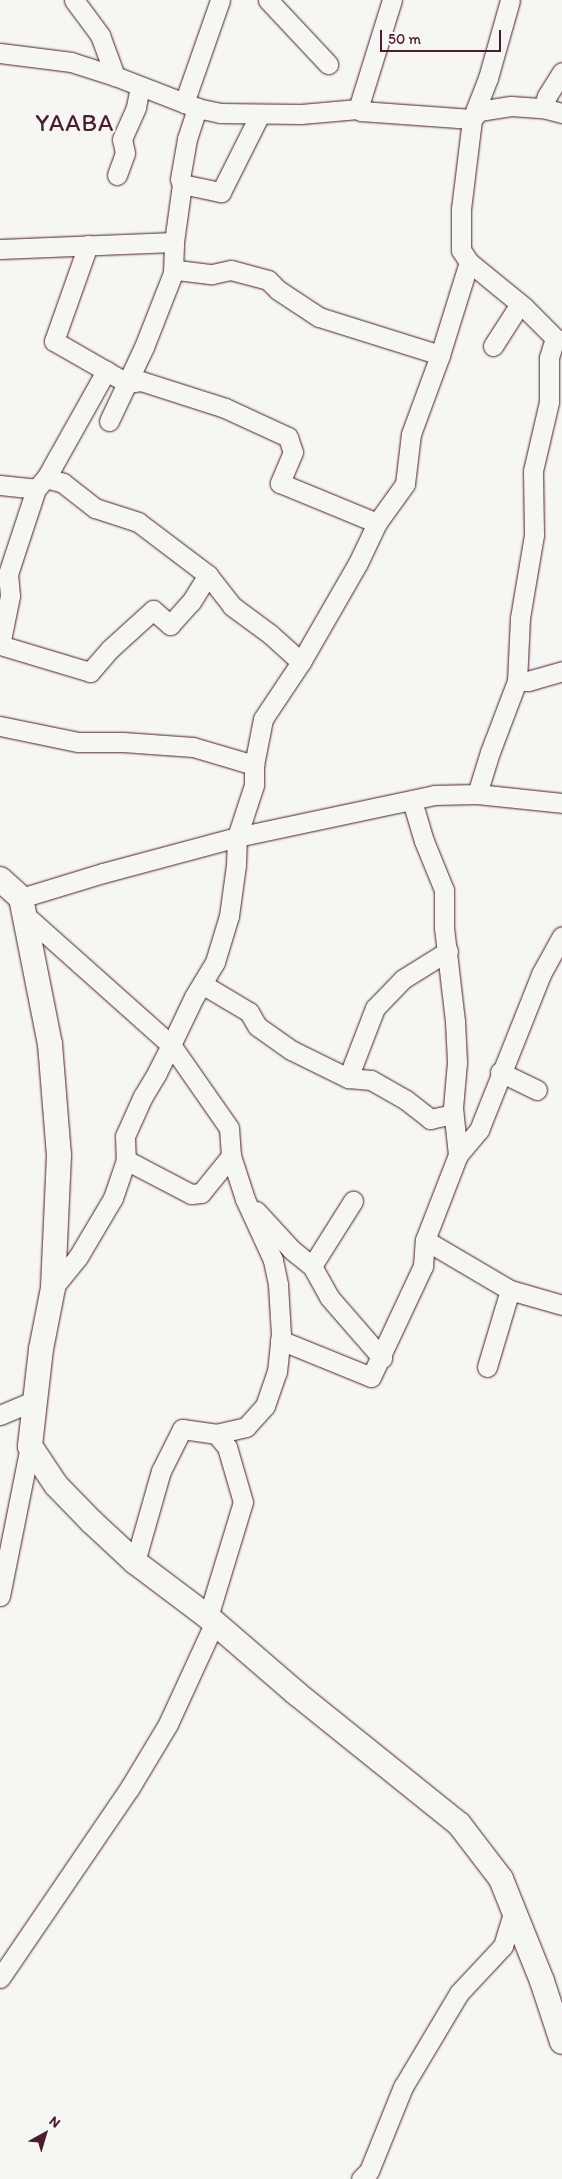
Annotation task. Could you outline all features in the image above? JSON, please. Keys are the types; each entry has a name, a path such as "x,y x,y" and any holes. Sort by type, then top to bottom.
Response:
{"street":[{"path":"74,0 100,35 115,76"},
{"path":"109,421 160,311 173,272 174,242 182,184 180,179 187,139 190,105 220,0"},
{"path":"268,0 328,64"},
{"path":"358,109 392,0"},
{"path":"477,794 490,752 517,681 520,618 534,535 533,471 549,402 549,358 558,332 469,262 461,250 461,209 472,119 488,78 510,0"},
{"path":"0,53 71,62 115,76 190,105 220,113 260,114 358,109 472,119"},
{"path":"543,108 547,96 562,72"},
{"path":"117,175 125,153 122,139 136,107 140,86"},
{"path":"472,119 480,111 510,106 543,108 562,113"},
{"path":"182,184 221,192 260,114"},
{"path":"0,249 174,242"},
{"path":"88,245 54,341 127,383 141,381 225,408 288,437 293,452 280,483 377,523"},
{"path":"53,1288 78,1257 104,1217 113,1198 126,1160 125,1136 215,962 229,916 236,865 237,838 254,785 254,765 263,719 301,662 358,563 377,523 405,484 411,434 440,355 469,262"},
{"path":"173,272 177,270 212,274 231,270 268,280 278,290 319,317 440,355"},
{"path":"493,346 520,304"},
{"path":"106,371 41,483 8,574 10,596 0,645 90,672 110,649 153,610 170,624 191,602 208,575"},
{"path":"0,485 63,482 95,508 138,522 208,575 232,606 270,634 301,662"},
{"path":"517,681 528,681 562,671"},
{"path":"0,726 78,742 123,742 193,747 254,765"},
{"path":"22,906 103,873 237,838 434,796 477,794 562,803"},
{"path":"412,801 424,841 444,890 444,928 456,1021 457,1062 453,1114 458,1155"},
{"path":"0,879 22,906 171,1045 230,1128 231,1156 245,1199 273,1260 278,1284 280,1340 277,1372 265,1406 246,1427 216,1434 182,1428 161,1471 135,1562"},
{"path":"0,1596 30,1446 40,1350 53,1288 59,1155 50,1044 22,906"},
{"path":"280,1340 371,1377 382,1358 423,1266 425,1240 458,1155 479,1130 500,1072 541,974 562,936"},
{"path":"348,1078 375,1008 403,980 448,952"},
{"path":"202,984 250,1012 257,1026 291,1050 348,1078 371,1080 406,1100 430,1119 453,1114"},
{"path":"500,1072 537,1090"},
{"path":"126,1160 191,1194 201,1194 211,1184 231,1156"},
{"path":"245,1199 292,1250 312,1266 329,1297 382,1358"},
{"path":"312,1266 353,1201"},
{"path":"425,1240 510,1290 562,1306"},
{"path":"487,1367 510,1290"},
{"path":"0,1415 35,1400"},
{"path":"0,1978 129,1790 168,1724 211,1620 243,1502 227,1447 216,1434"},
{"path":"30,1446 39,1463 56,1485 135,1562 211,1620 296,1693 459,1824 501,1879 562,2042"},
{"path":"361,2179 369,2171 403,2087 459,1993 503,1946 514,1911"}],"district":[{"name":"YAABA","path":"75,123"}]}
